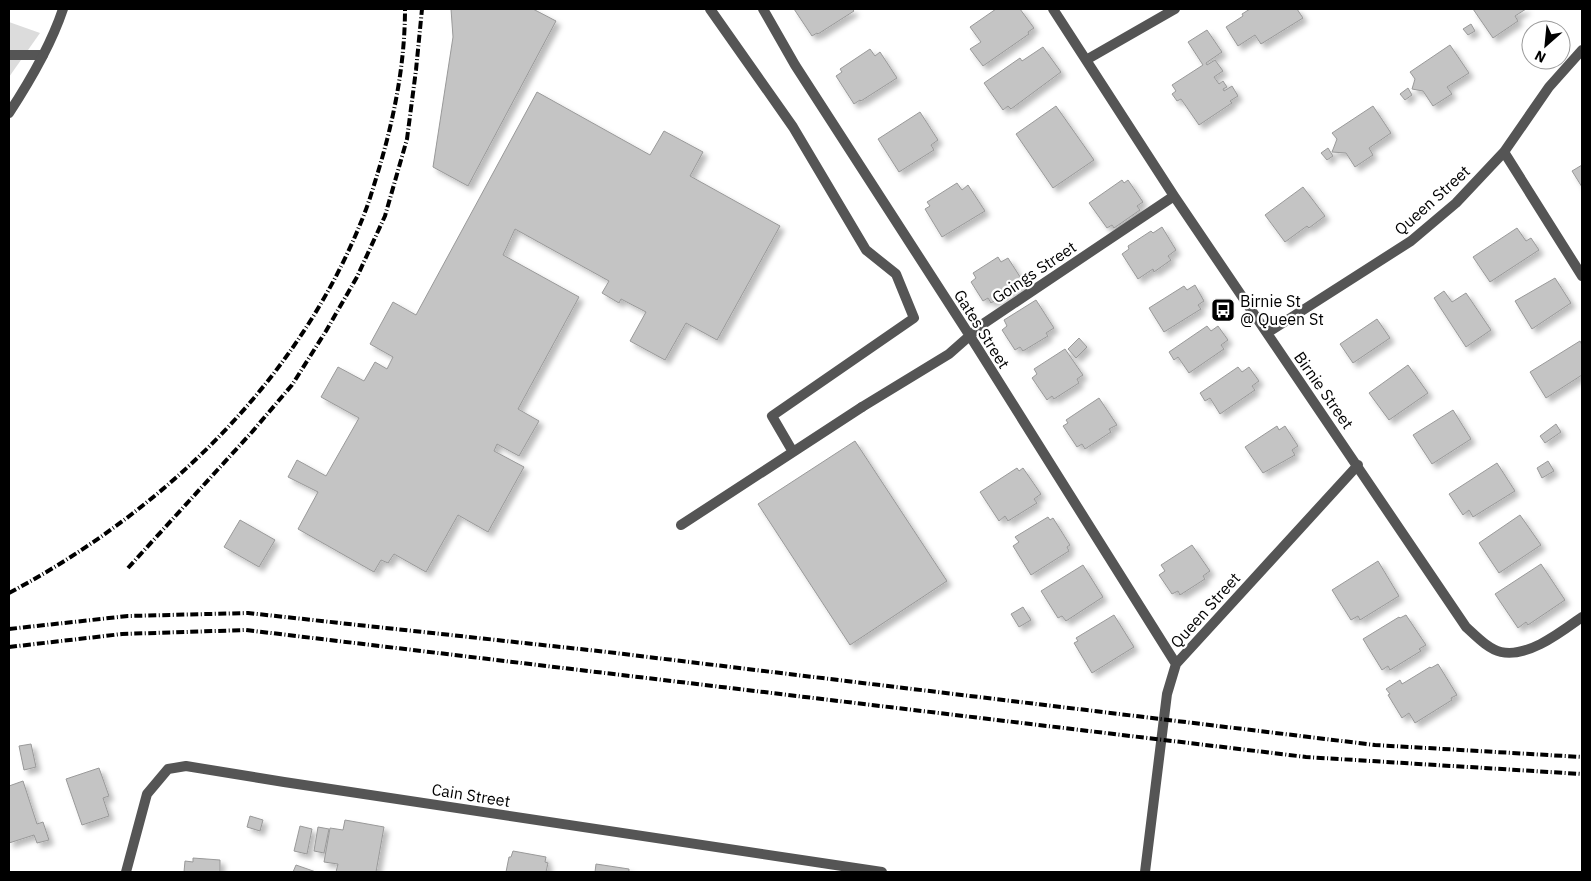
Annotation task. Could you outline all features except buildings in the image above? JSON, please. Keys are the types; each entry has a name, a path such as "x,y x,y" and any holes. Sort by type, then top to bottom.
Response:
{"street":[{"path":"9,113 43,55 59,22 63,9"},
{"path":"710,9 794,127 866,250 896,274 914,318 772,416 793,452"},
{"name":"Gates Street","path":"763,9 795,65 970,336 1176,664"},
{"name":"Birnie Street","path":"1053,9 1174,196 1466,626 1482,642 1500,652 1519,654 1553,637 1582,617"},
{"path":"1086,60 1175,9"},
{"name":"Queen Street","path":"1266,333 1411,242 1456,203 1504,152 1549,87 1582,50"},
{"path":"9,55 43,55"},
{"path":"1504,152 1582,276"},
{"name":"Goings Street","path":"681,525 862,407 949,354 983,324 1174,196"},
{"name":"Queen Street","path":"1146,869 1166,694 1176,664 1358,465"},
{"name":"Cain Street","path":"126,872 147,794 168,769 186,766 882,872"}],"shaded area":[{"path":"9,22 40,33 9,77"}],"railway":[{"path":"9,593 66,560 121,522 173,480 222,434 265,384 304,330 338,273 372,192 384,152 398,91 405,9"},
{"path":"128,568 252,432 292,385 357,277 385,216 407,139 422,9"},
{"path":"9,629 128,616 248,613 607,652 1375,745 1582,757"},
{"path":"9,647 122,634 246,630 1306,757 1582,774"}],"place":[{"name":"Birnie St @ Queen St","path":"1223,310"}]}
